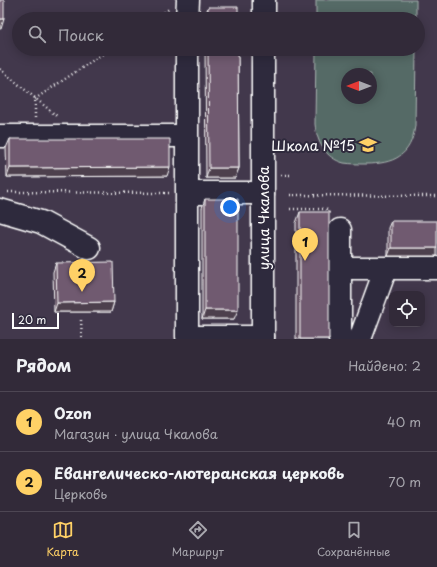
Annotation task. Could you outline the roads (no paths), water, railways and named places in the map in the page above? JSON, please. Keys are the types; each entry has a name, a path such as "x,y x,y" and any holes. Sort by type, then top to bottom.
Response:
{"main road":[{"path":"188,0 188,12"},
{"path":"264,0 264,12"},
{"path":"187,56 187,338 263,338"},
{"name":"улица Чкалова","path":"263,338 264,56"},
{"path":"0,136 187,136"},
{"path":"187,193 263,193"},
{"path":"4,201 89,248"},
{"path":"340,230 340,339"},
{"path":"340,268 437,268"},
{"path":"360,339 386,268"}],"place":[{"name":"Школа №15","path":"368,145"},
{"name":"Ozon","path":"305,261"},
{"name":"Евангелическо-лютеранская церковь","path":"82,292"}]}
